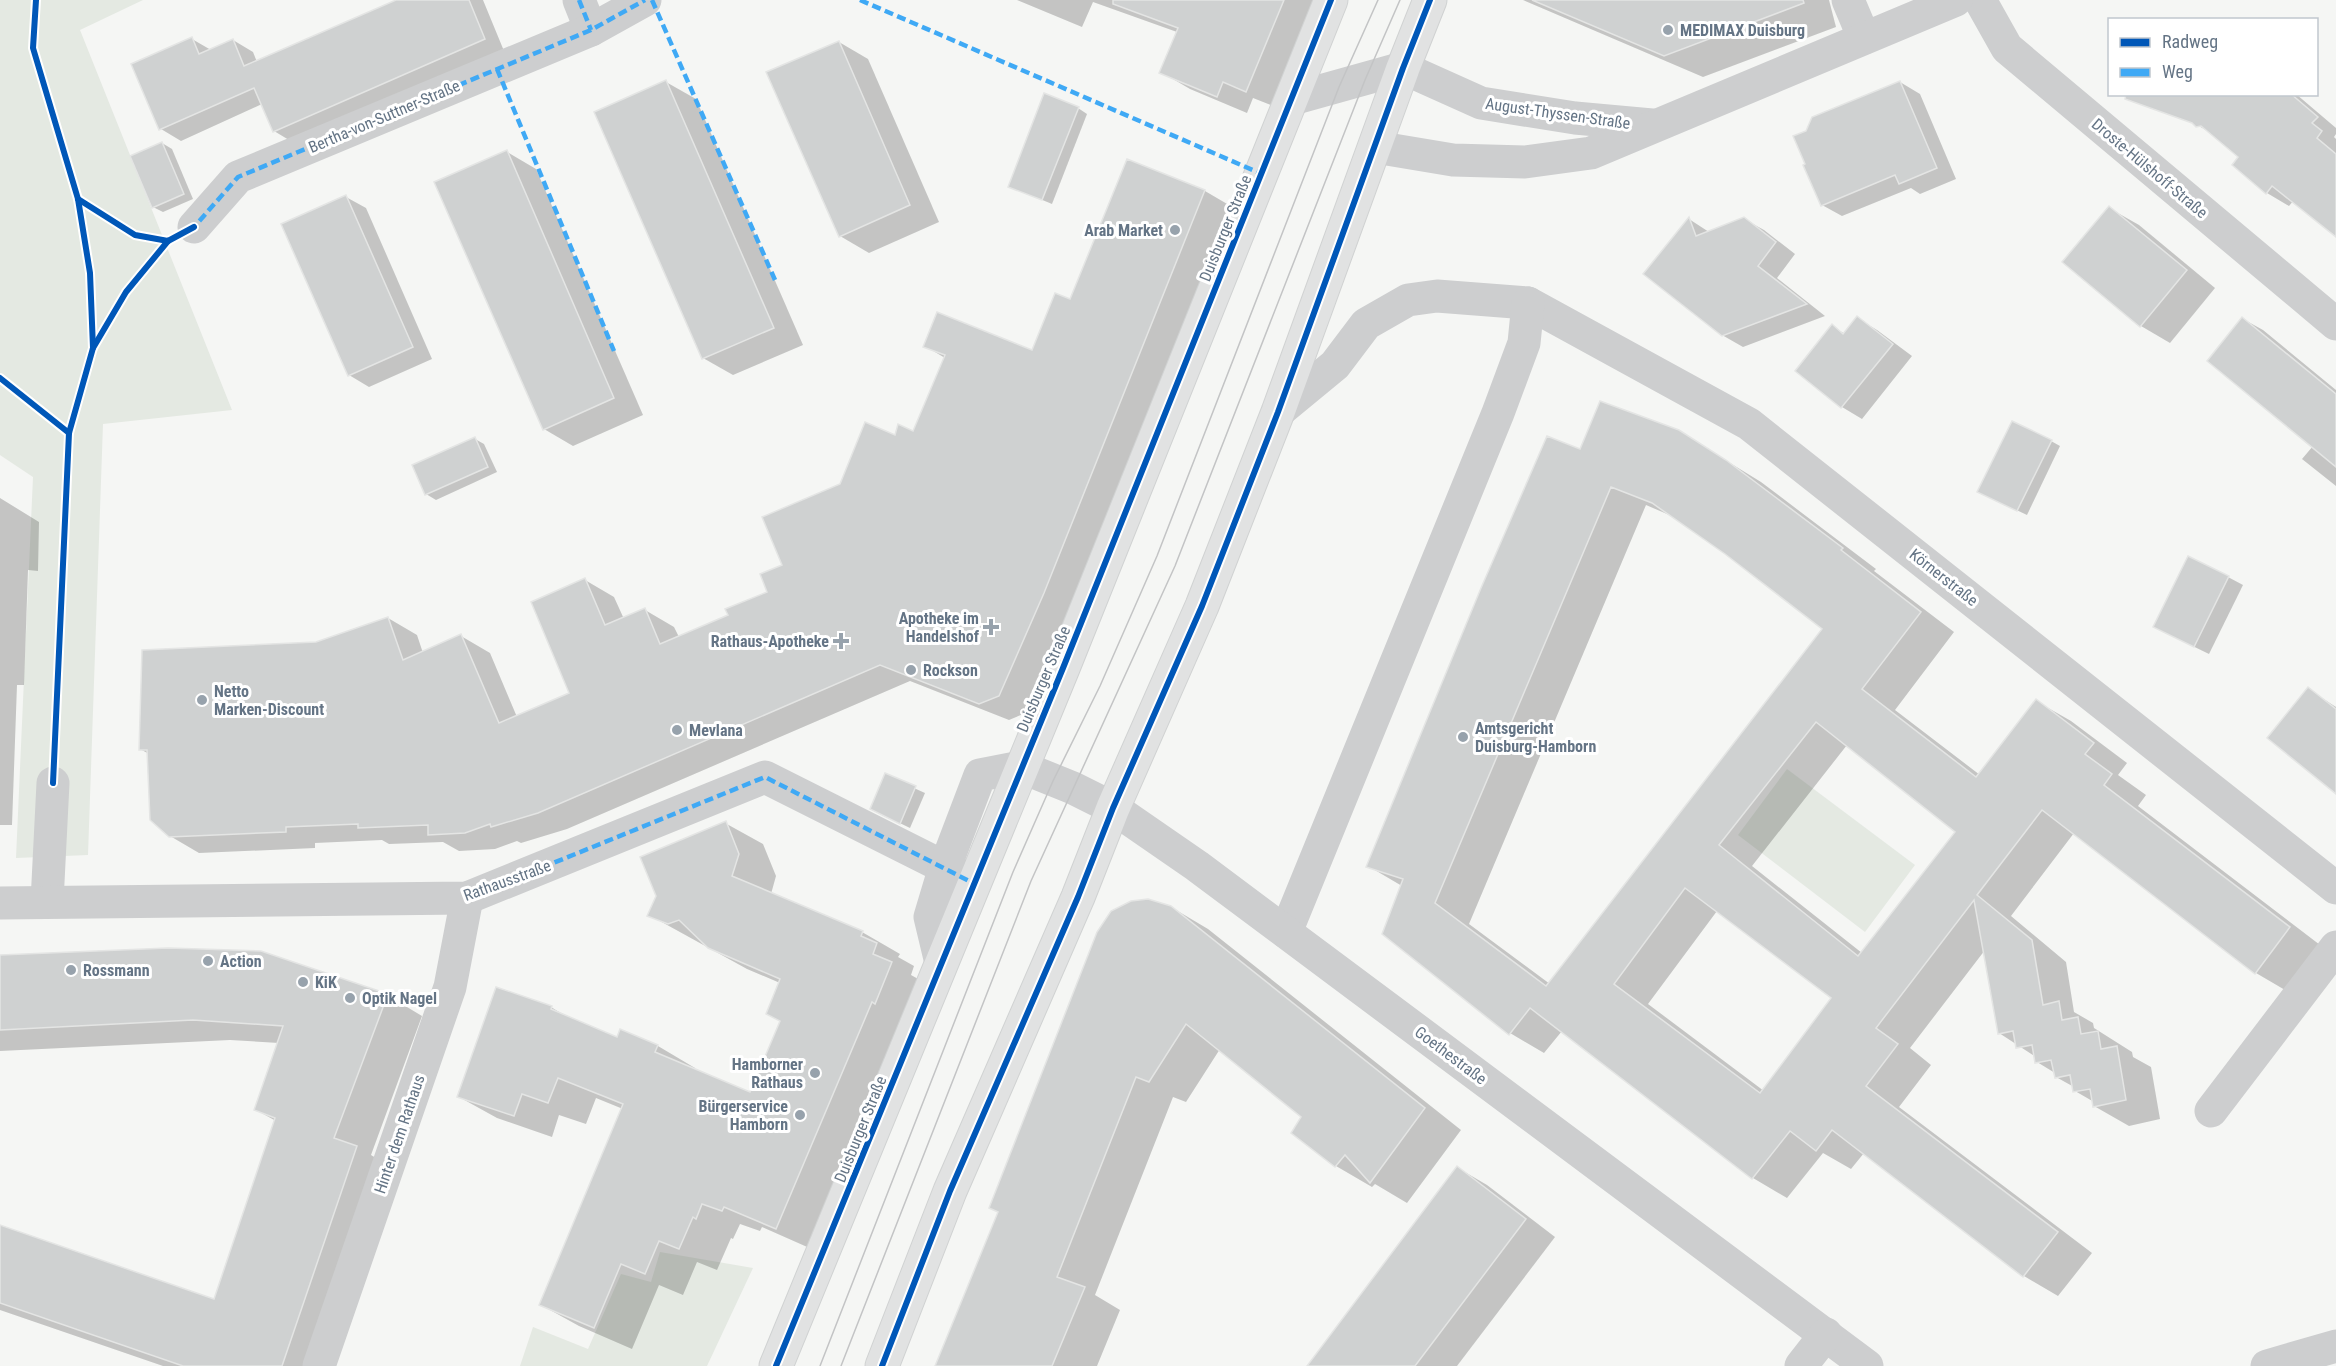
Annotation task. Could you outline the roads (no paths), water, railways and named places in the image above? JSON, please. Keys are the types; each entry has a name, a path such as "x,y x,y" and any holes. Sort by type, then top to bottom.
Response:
{"main road":[{"name":"Duisburger Straße","path":"776,1366 1331,0"},
{"path":"882,1366 950,1191 1078,897 1113,808 1202,606 1278,412 1430,0"}],"street":[{"path":"579,0 591,30"},
{"name":"Bertha-von-Suttner-Straße","path":"194,227 238,177 591,30 645,0"},
{"path":"1848,0 1864,38"},
{"name":"August-Thyssen-Straße","path":"1375,147 1453,160 1525,162 1591,153 1956,0"},
{"name":"Droste-Hülshoff-Straße","path":"1980,0 2007,48 2336,324"},
{"path":"1292,99 1403,68"},
{"name":"August-Thyssen-Straße","path":"1403,68 1481,103 1575,118 1657,125"},
{"path":"1278,412 1335,365 1366,324 1408,300 1437,296 1528,303 1524,343 1498,413 1286,932"},
{"name":"Körnerstraße","path":"1528,303 1749,424 2336,888"},
{"path":"941,963 930,917 945,867 980,775 1021,767"},
{"name":"Goethestraße","path":"1021,767 1073,788 1113,808 1197,866 1867,1366"},
{"name":"Rathausstraße","path":"0,903 467,898 765,777 973,883"},
{"path":"47,902 53,783"},
{"name":"Hinter dem Rathaus","path":"319,1366 450,987 467,898"},
{"path":"2211,1111 2336,947"},
{"path":"1801,1366 1826,1334"},
{"path":"2266,1366 2336,1346"}],"tram line":[{"path":"820,1366 1013,872 1053,781 1100,686 1157,556 1339,87 1378,0"},
{"path":"841,1366 1031,881 1175,566 1365,80 1400,0"}],"place":[{"name":"MEDIMAX Duisburg","path":"1668,30"},
{"name":"Arab Market","path":"1175,230"},
{"name":"Apotheke im Handelshof","path":"991,627"},
{"name":"Rathaus-Apotheke","path":"841,641"},
{"name":"Rockson","path":"911,670"},
{"name":"Netto Marken-Discount","path":"202,700"},
{"name":"Mevlana","path":"677,730"},
{"name":"Amtsgericht Duisburg-Hamborn","path":"1463,737"},
{"name":"Action","path":"208,961"},
{"name":"Rossmann","path":"71,970"},
{"name":"KiK","path":"303,982"},
{"name":"Optik Nagel","path":"350,998"},
{"name":"Hamborner Rathaus","path":"815,1073"},
{"name":"Bürgerservice Hamborn","path":"800,1115"}]}
